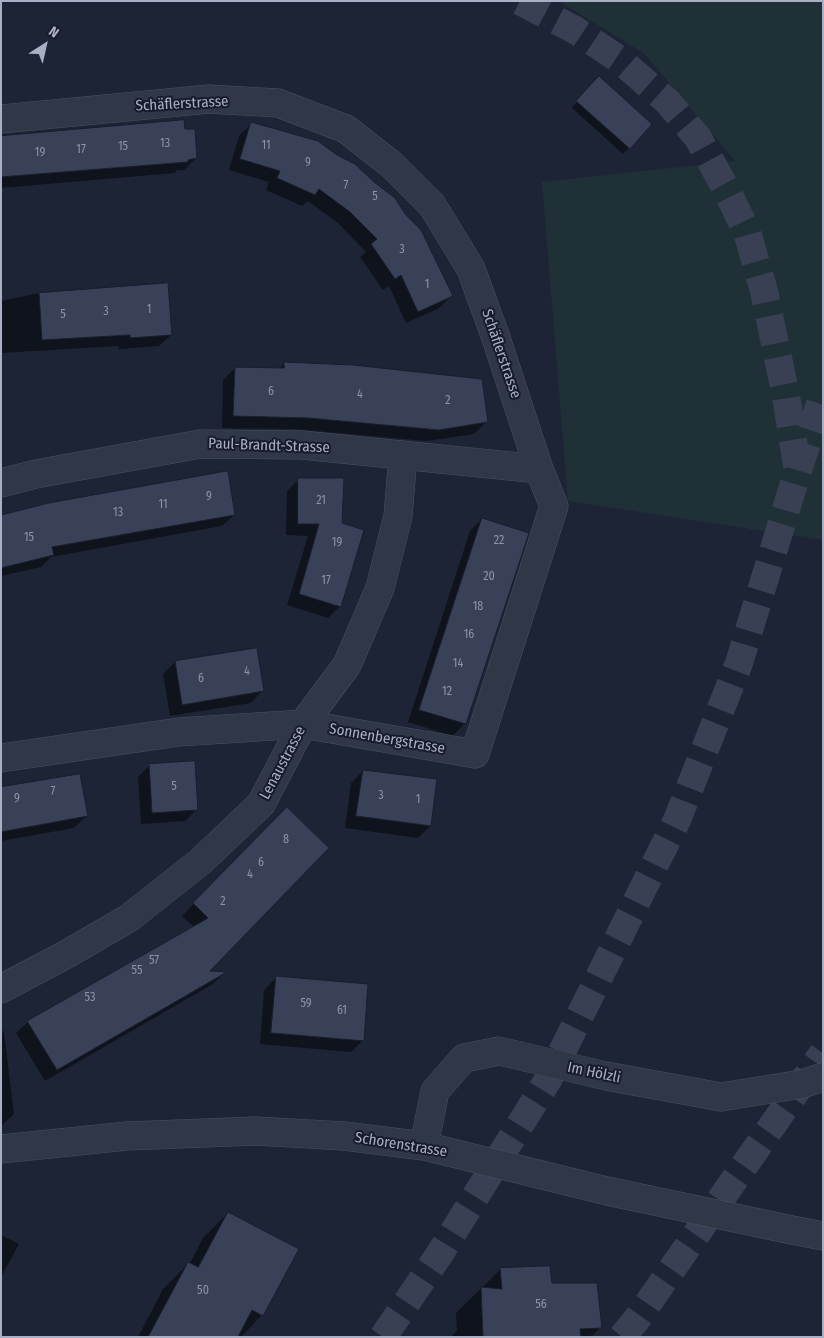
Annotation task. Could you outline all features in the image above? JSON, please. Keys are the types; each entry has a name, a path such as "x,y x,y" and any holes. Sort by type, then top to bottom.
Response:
{"street":[{"name":"Schäflerstrasse","path":"1,119 209,100 278,103 346,129 392,165 432,206 471,269 539,469"},
{"name":"Paul-Brandt-Strasse","path":"1,483 36,474 200,444 302,445 539,469"},
{"name":"Lenaustrasse","path":"1,989 129,918 201,861 261,804 303,724 347,665 380,588 398,516 403,455"},
{"name":"Sonnenbergstrasse","path":"1,758 179,732 303,724 475,754 554,506 539,469"},
{"name":"Im Hölzli","path":"424,1146 435,1091 464,1058 499,1051 606,1076 721,1097 802,1084 823,1077"},
{"name":"Schorenstrasse","path":"1,1149 127,1136 256,1131 344,1136 424,1146 607,1191 823,1236"}],"shaded area":[{"path":"559,1 823,1 823,540 568,501 542,182 735,161 645,54"}],"building":[{"path":"599,76 652,124 630,149 576,101"},
{"path":"184,120 185,129 195,129 197,158 188,160 188,162 1,177 1,136"},
{"path":"251,122 318,141 337,155 355,164 395,198 406,215 421,230 453,296 418,312 401,275 395,279 371,244 377,239 350,212 319,189 315,195 277,178 280,171 240,159"},
{"path":"168,283 172,335 130,338 130,335 42,340 39,293"},
{"path":"284,362 353,365 482,379 488,422 439,430 308,418 233,416 235,367 284,368"},
{"path":"228,471 235,515 52,547 54,555 1,568 1,515 49,503"},
{"path":"298,478 344,478 342,523 364,530 341,607 299,594 319,524 298,524"},
{"path":"482,518 529,533 466,724 419,710"},
{"path":"257,648 264,691 182,705 175,661"},
{"path":"195,761 198,810 152,813 149,764"},
{"path":"363,770 437,779 431,826 356,816"},
{"path":"80,774 88,816 1,832 1,787"},
{"path":"287,807 329,848 210,971 227,972 57,1070 27,1021 208,918 193,903"},
{"path":"276,976 368,984 364,1041 271,1033"},
{"path":"228,1212 299,1249 263,1316 252,1310 238,1337 148,1337 188,1262 198,1267"},
{"path":"550,1266 552,1283 597,1283 602,1328 580,1329 581,1337 483,1337 481,1287 502,1289 500,1268"}],"tunnel":[{"path":"520,1 575,30 620,60 668,102 698,138 747,232 764,291 786,396 797,466"},
{"path":"383,1337 439,1255 549,1078 677,820 739,663 823,395"},
{"path":"622,1337 637,1319 823,1053"}]}
